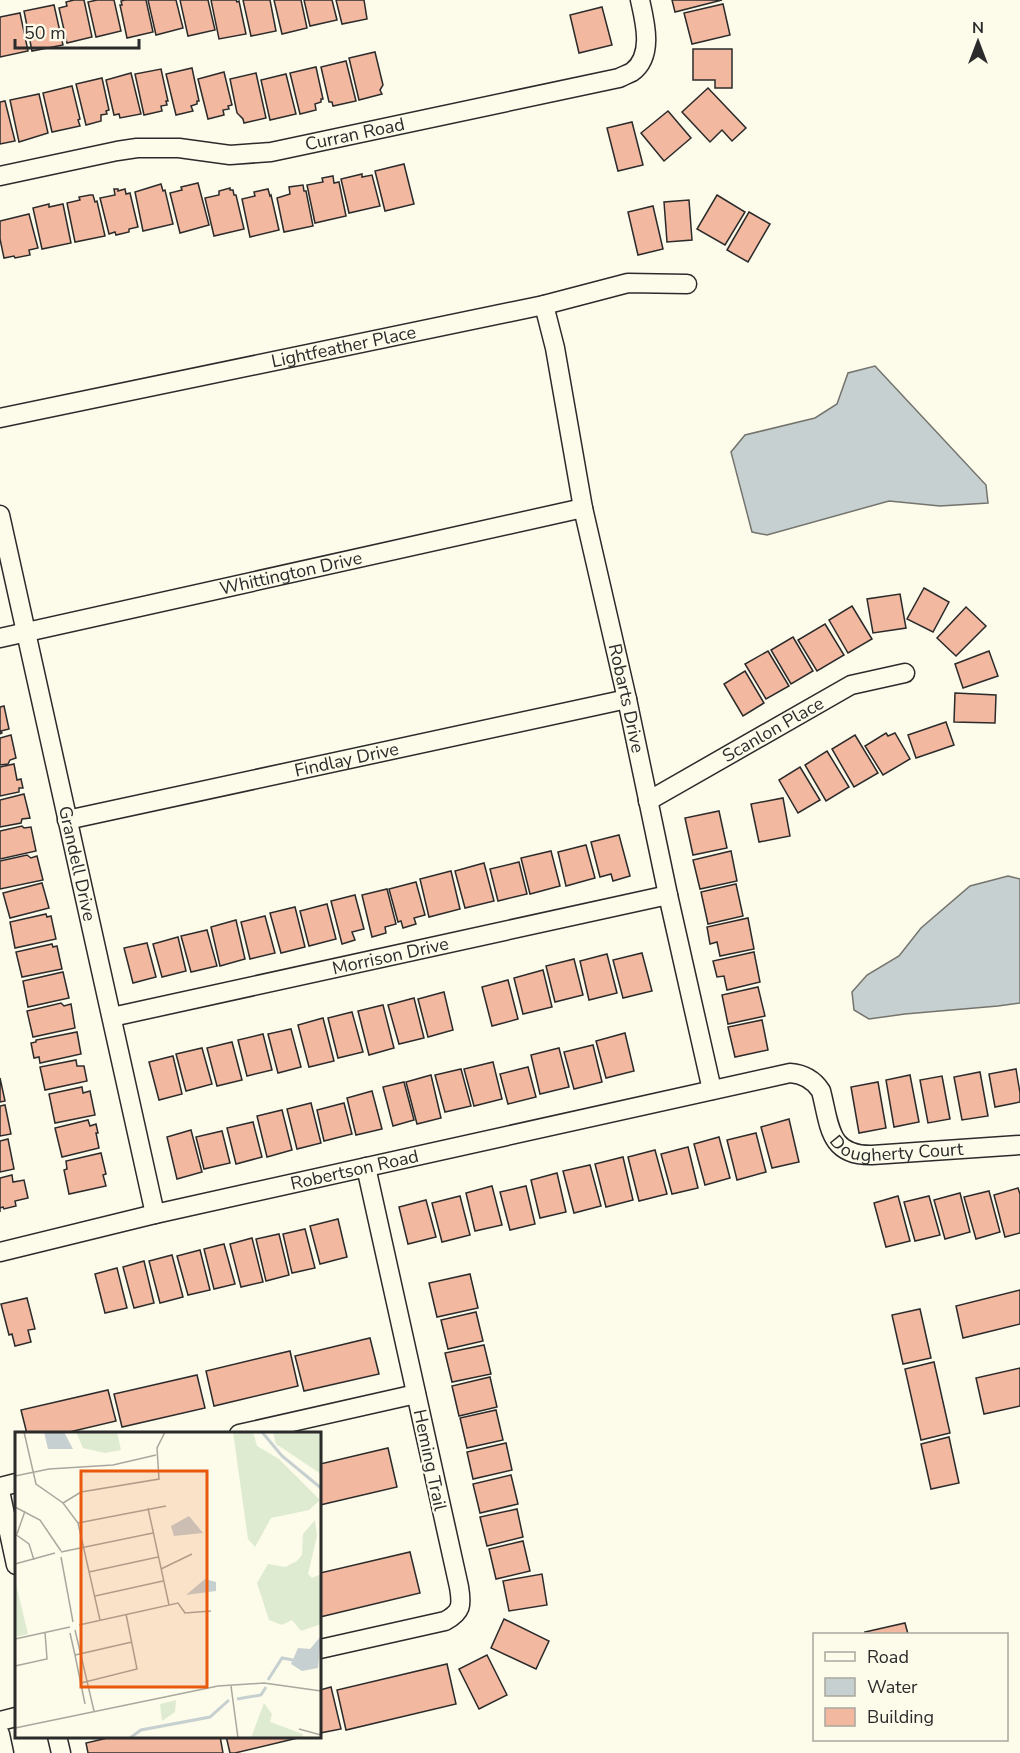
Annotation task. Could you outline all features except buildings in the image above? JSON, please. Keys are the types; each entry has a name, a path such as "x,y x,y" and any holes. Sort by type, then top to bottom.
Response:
{"street":[{"name":"Curran Road","path":"0,176 137,148 179,148 230,155 271,152 619,78 633,71 643,58 646,44 645,23 640,0"},
{"name":"Lightfeather Place","path":"0,418 544,305 628,283 687,284"},
{"name":"Robarts Drive","path":"544,305 555,348 583,508 712,1090"},
{"name":"Whittington Drive","path":"0,638 583,508"},
{"name":"Grandell Drive","path":"0,514 155,1214"},
{"name":"Scanlon Place","path":"648,801 850,685 905,673"},
{"name":"Findlay Drive","path":"67,820 627,699"},
{"name":"Morrison Drive","path":"112,1017 668,895"},
{"name":"Dougherty Court","path":"712,1090 790,1073 803,1075 821,1091 836,1142 849,1152 860,1155 1020,1145"},
{"name":"Robertson Road","path":"0,1252 155,1214 712,1090"},
{"name":"Heming Trail","path":"321,1649 445,1621 461,1607 459,1587 366,1167"},
{"path":"248,1432 416,1394"},
{"path":"15,1483 0,1489 15,1560"},
{"path":"0,1721 15,1717"},
{"path":"0,1734 4,1753"},
{"path":"57,1738 61,1753"}],"water":[{"path":"875,366 986,485 988,503 940,506 889,501 767,535 752,532 731,452 745,435 815,418 837,404 848,373"},
{"path":"1008,876 1020,879 1020,1003 869,1019 854,1010 852,992 867,975 899,956 921,928 970,886"}]}
